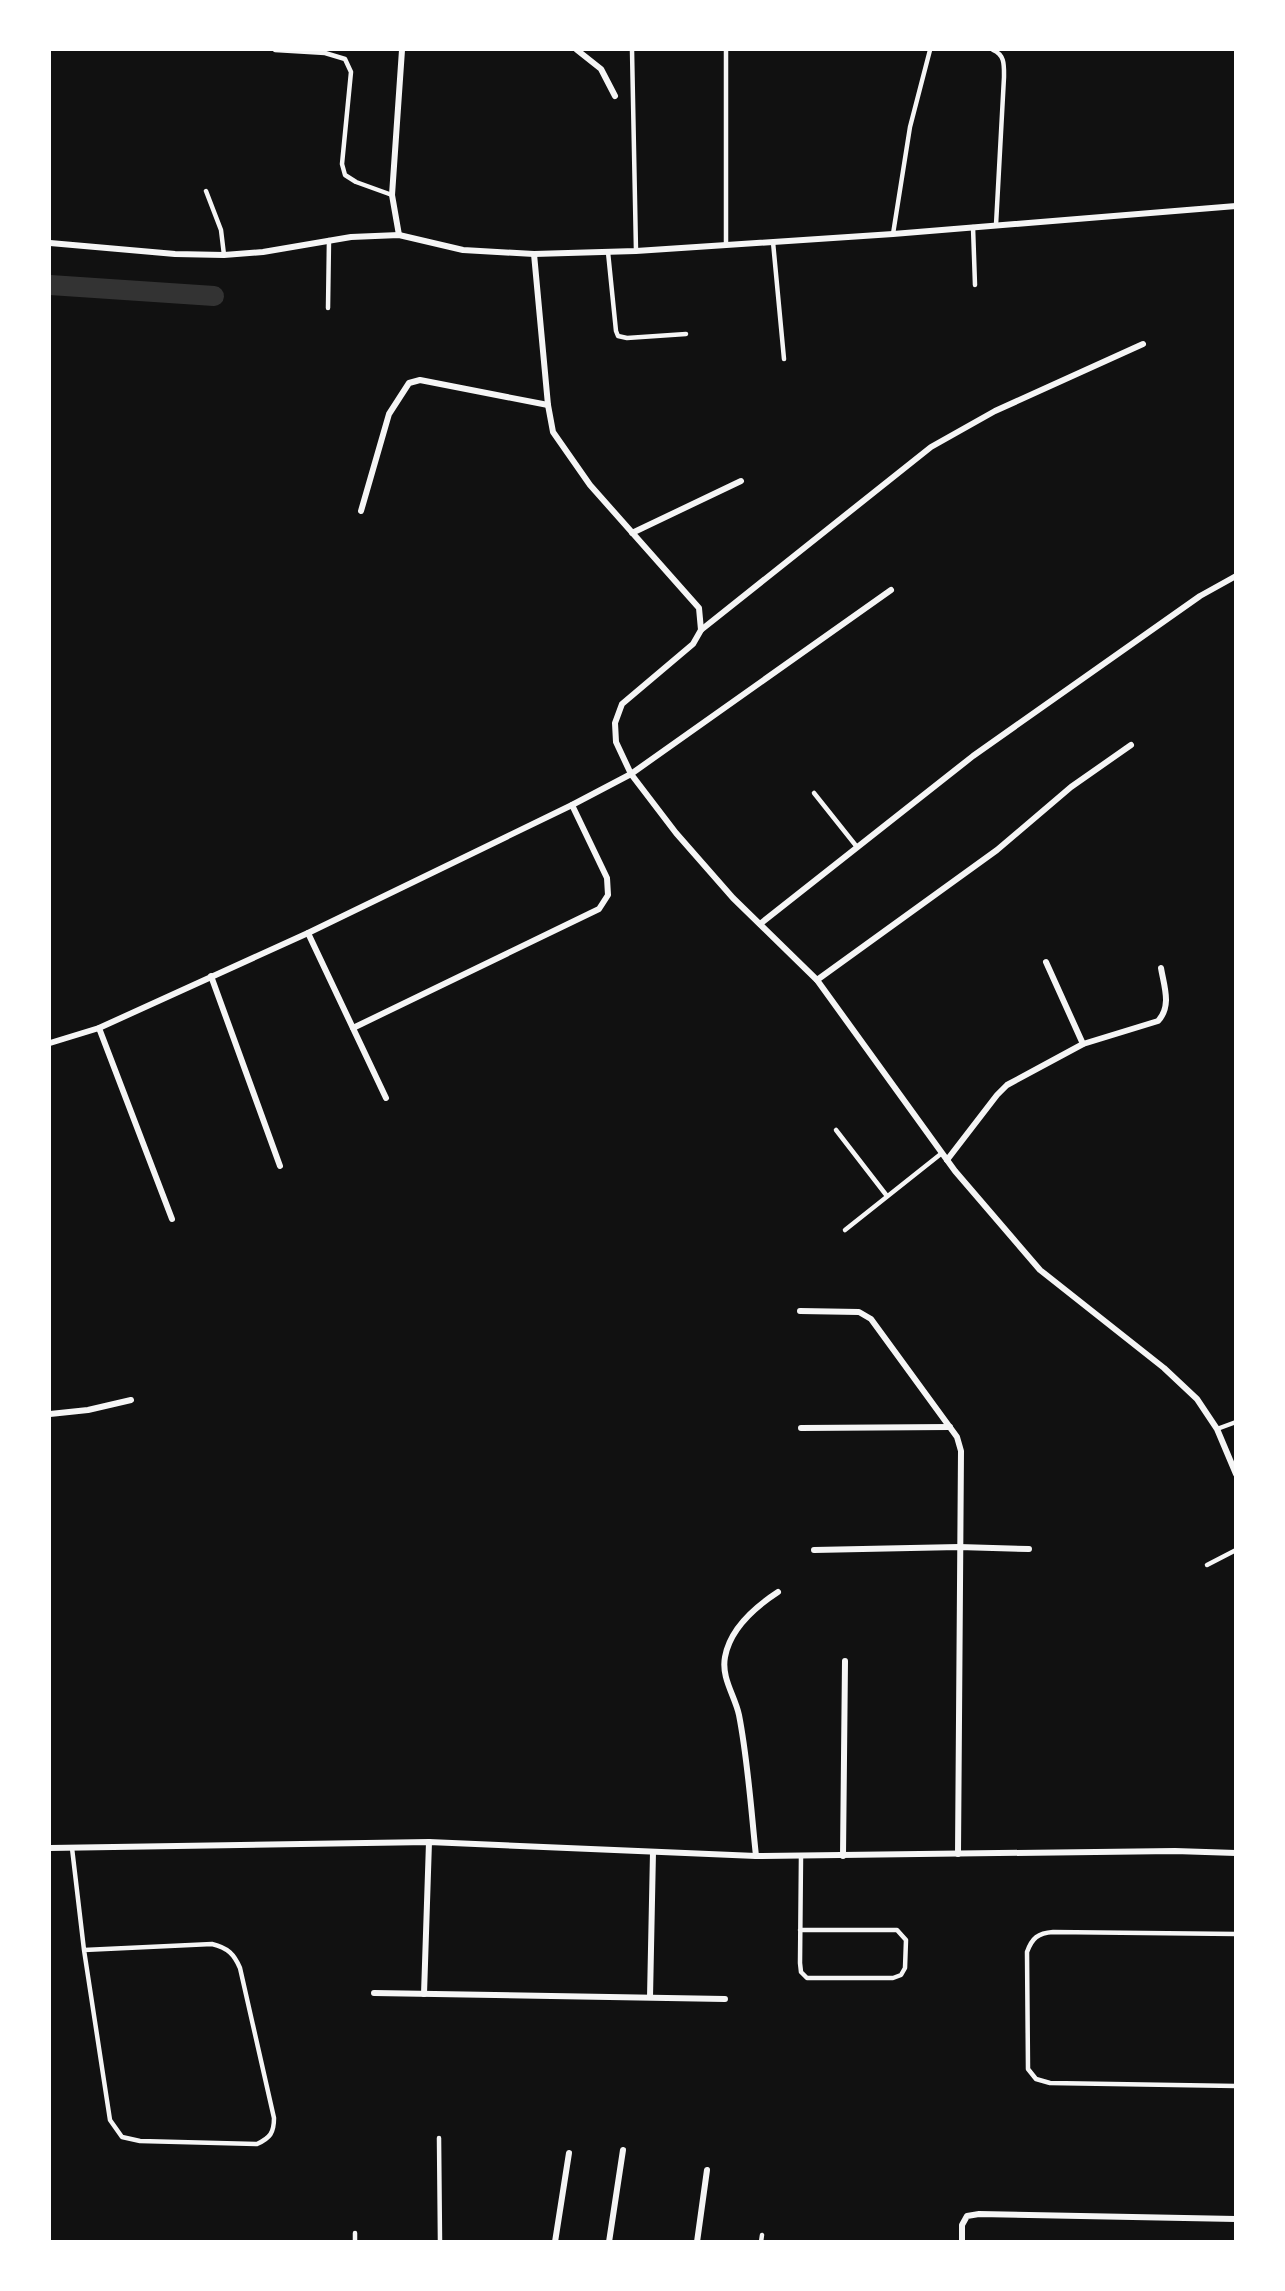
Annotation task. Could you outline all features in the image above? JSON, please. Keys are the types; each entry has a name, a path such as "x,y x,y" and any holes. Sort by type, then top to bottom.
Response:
{"street":[{"path":"399,235 392,195 402,50"},
{"path":"577,50 601,69 615,96"},
{"path":"50,243 175,254 224,255 264,252 329,240 399,235 463,250 534,254 608,252 893,234 1236,206"},
{"path":"534,254 548,405 553,432 590,485 699,608 701,630"},
{"path":"1143,344 995,411 931,447 701,630 693,644 622,704 615,723 616,742 631,774 676,833 733,898 817,980 947,1160 1040,1270 1164,1368 1197,1399 1217,1429 1236,1474"},
{"path":"361,511 389,414 409,383 420,380 548,405"},
{"path":"632,533 741,480"},
{"path":"759,924 973,756 1200,596 1236,576"},
{"path":"50,1043 99,1028 308,933 631,774 891,590"},
{"path":"817,980 997,850 1071,787 1131,745"},
{"path":"353,1028 599,909 608,895 607,878 572,805"},
{"path":"308,933 386,1098"},
{"path":"1046,962 1083,1044"},
{"path":"947,1160 1006,1085 1083,1044 1158,1021 1167,1000 1161,968"},
{"path":"211,976 280,1166"},
{"path":"99,1028 172,1220"},
{"path":"801,1311 859,1312 871,1319 957,1437 961,1451 958,1854"},
{"path":"50,1414 88,1410 131,1400"},
{"path":"801,1428 950,1427"},
{"path":"814,1550 960,1547 1029,1549"},
{"path":"756,1856 749,1781 739,1712 726,1678 724,1658 731,1636 762,1602 778,1592"},
{"path":"843,1856 844,1661"},
{"path":"50,1848 429,1842 756,1856 1175,1851 1236,1853"},
{"path":"424,1994 429,1842"},
{"path":"650,1997 653,1852"},
{"path":"374,1994 725,1999"},
{"path":"609,2241 623,2150"},
{"path":"555,2241 568,2154"},
{"path":"697,2241 707,2170"},
{"path":"962,2241 962,2225 967,2216 979,2214 1236,2219"}],"lane":[{"path":"275,50 325,53 345,59 351,72 342,164 345,175 356,182 392,195"},
{"path":"632,50 636,251"},
{"path":"726,50 726,245"},
{"path":"893,234 910,127 930,50"},
{"path":"993,50 1000,53 1004,61 996,225"},
{"path":"206,191 221,230 224,255"},
{"path":"973,227 975,285"},
{"path":"328,308 329,240"},
{"path":"772,242 784,359"},
{"path":"608,252 618,336 627,338 686,334"},
{"path":"814,793 858,847"},
{"path":"836,1130 887,1196"},
{"path":"845,1230 942,1153"},
{"path":"1217,1429 1236,1422"},
{"path":"1207,1565 1236,1550"},
{"path":"72,1848 84,1950 110,2120 122,2137 140,2141 256,2144 267,2139 274,2130 274,2118 240,1968 234,1956 224,1947 212,1944 84,1950"},
{"path":"800,1930 897,1930 906,1940 905,1968 901,1976 893,1978 807,1978 801,1972 800,1930 801,1856"},
{"path":"1236,1934 1041,1933 1032,1940 1027,1952 1027,1976 1028,2069 1036,2079 1050,2083 1236,2086"},
{"path":"439,2138 440,2241"},
{"path":"355,2233 355,2241"},
{"path":"761,2241 762,2235"}],"waterway":[{"path":"50,285 214,296"}]}
